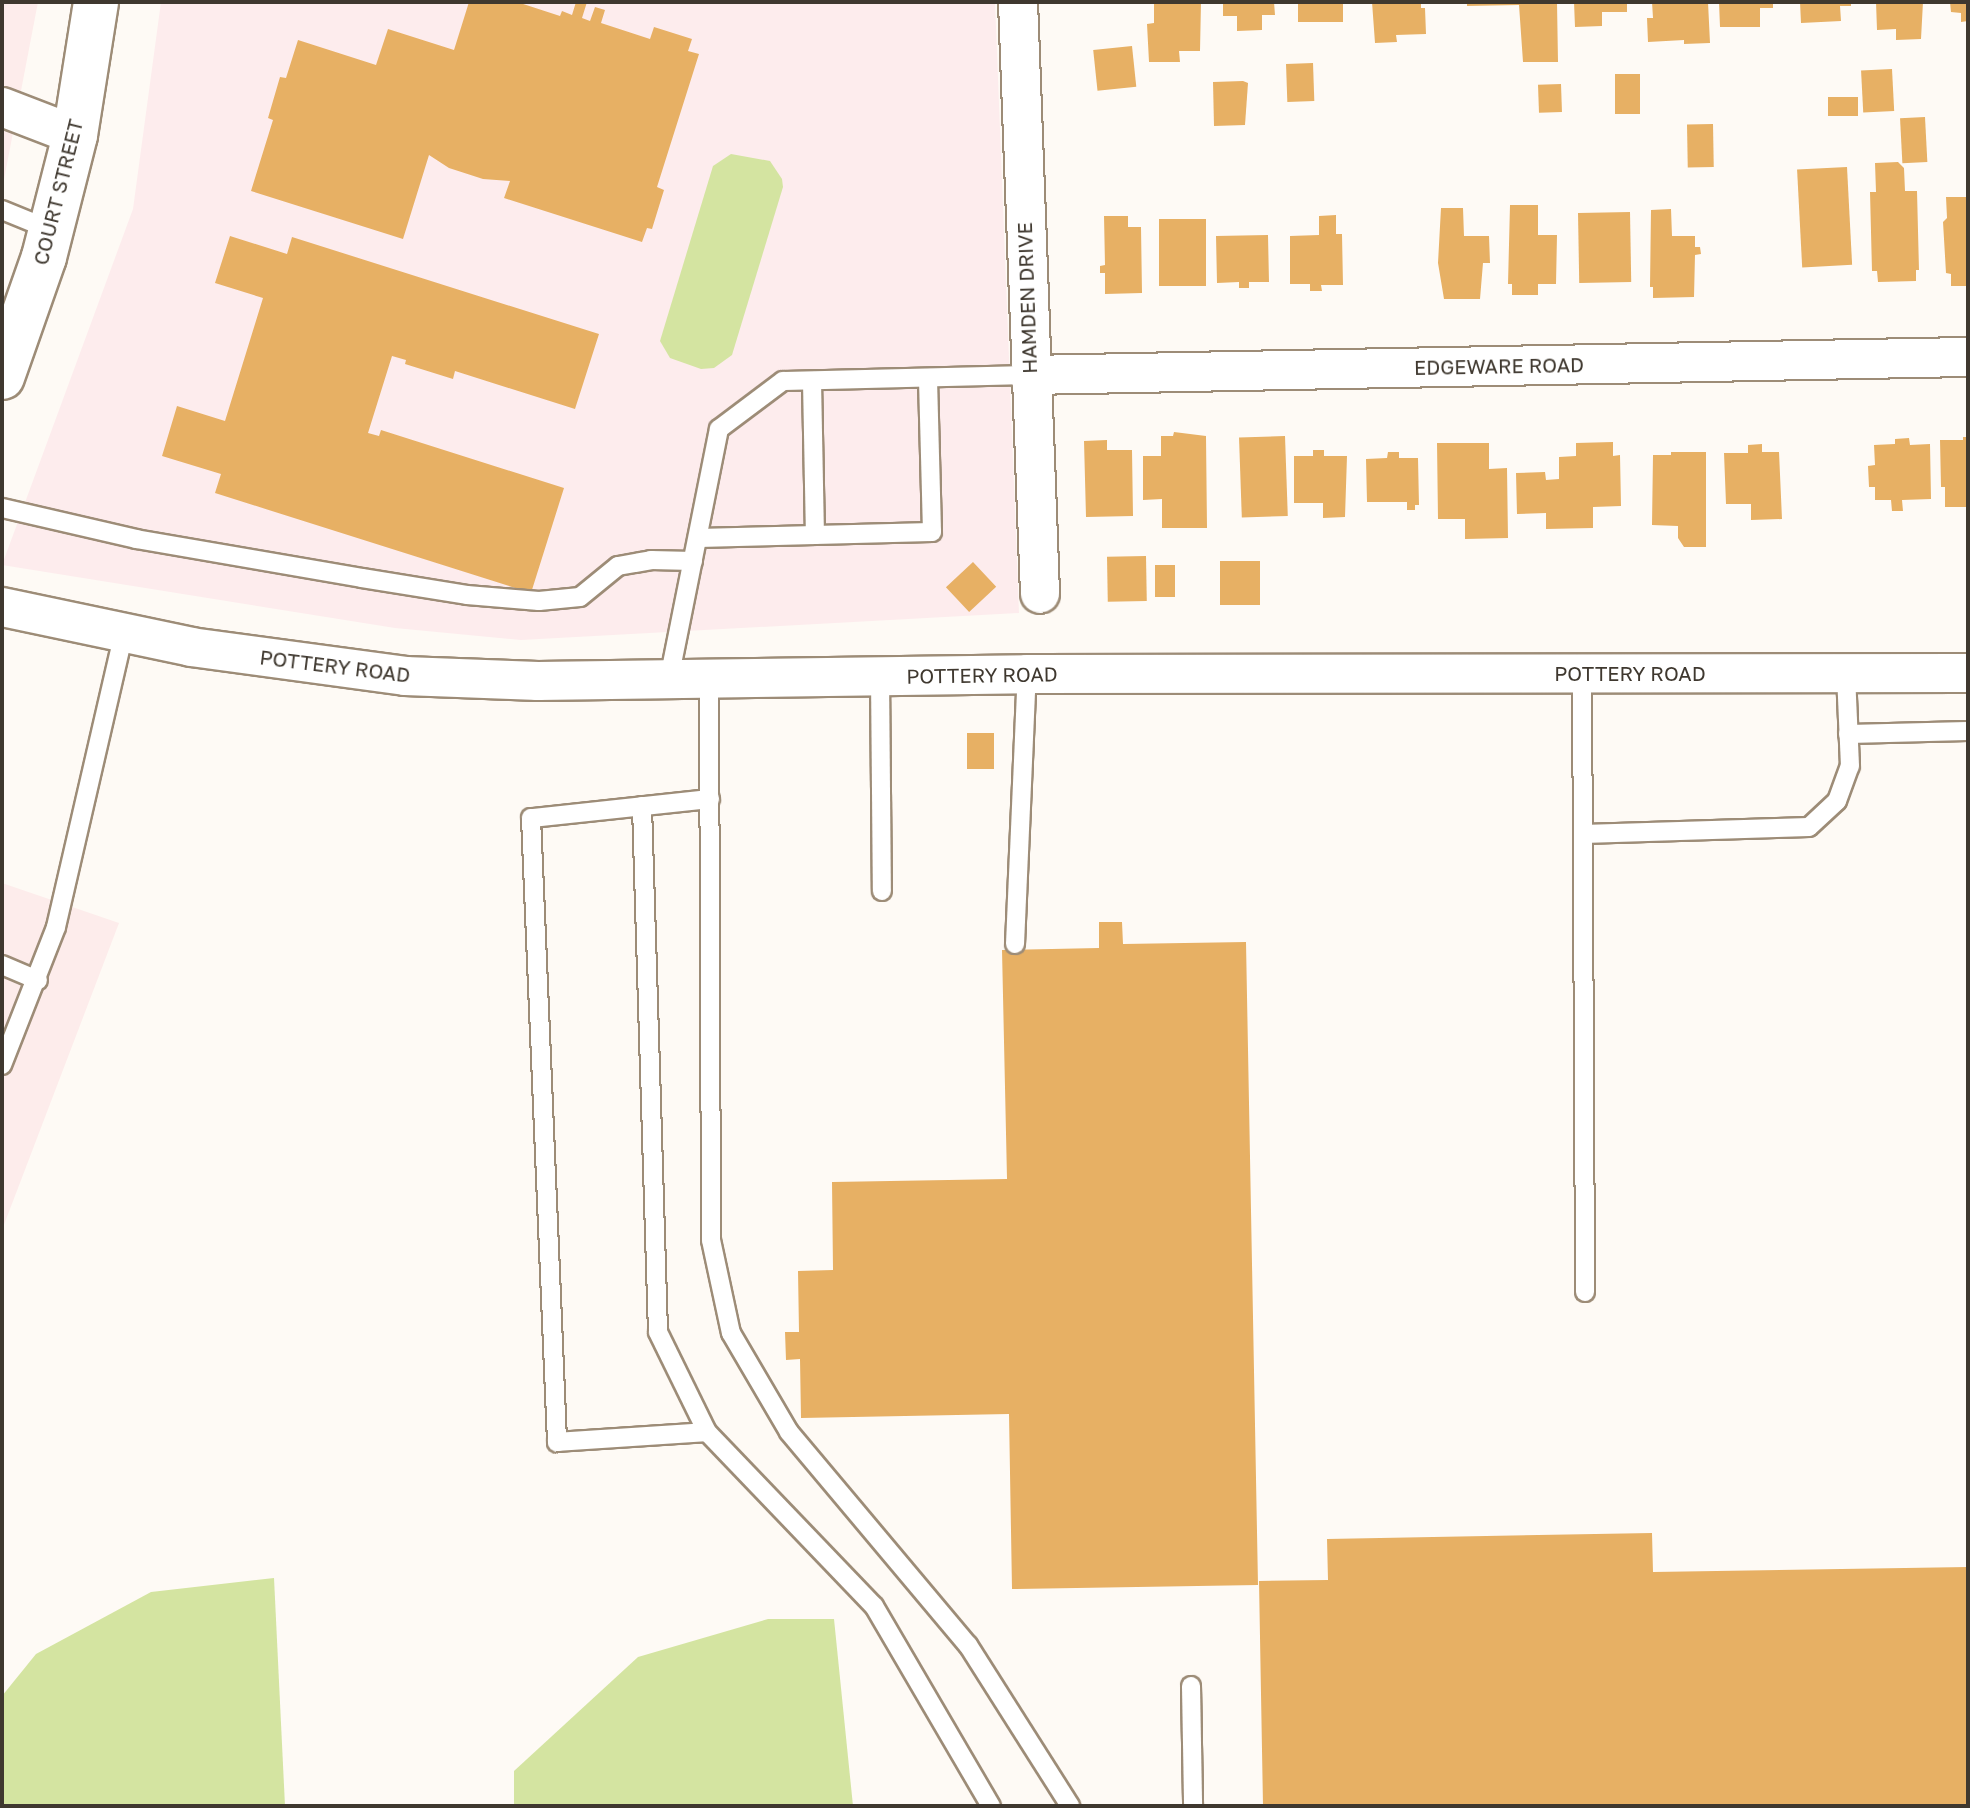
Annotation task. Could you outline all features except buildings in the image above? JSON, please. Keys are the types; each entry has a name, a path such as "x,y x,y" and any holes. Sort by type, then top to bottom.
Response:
{"main road":[{"name":"COURT STREET","path":"2,377 51,230 75,135 96,2"}],"street":[{"name":"HAMDEN DRIVE","path":"1018,2 1029,375 1040,594"},
{"path":"2,107 75,135"},
{"name":"EDGEWARE ROAD","path":"1029,375 1968,357"},
{"name":"POTTERY ROAD","path":"2,607 191,647 405,676 538,681 1027,674 1968,673"}],"lane":[{"path":"2,210 51,230"},
{"path":"669,679 719,429 783,381 1029,375"},
{"path":"698,538 932,532 928,378"},
{"path":"812,381 815,535"},
{"path":"2,508 136,539 452,592 539,601 580,597 618,566 651,560 693,561"},
{"path":"2,1065 38,980 56,927 124,633"},
{"path":"1582,673 1585,1292"},
{"path":"1583,834 1809,827 1837,801 1850,766 1846,673"},
{"path":"1015,944 1027,674"},
{"path":"880,676 882,891"},
{"path":"709,679 711,1240 731,1333 789,1432 968,1645 1070,1806"},
{"path":"1848,734 1968,731"},
{"path":"707,1432 557,1442 531,818 710,799"},
{"path":"642,806 658,1332 707,1432 874,1606 991,1806"},
{"path":"2,965 38,980"},
{"path":"1191,1686 1193,1806"}],"shaded area":[{"path":"2,2 38,2 2,190"},
{"path":"161,2 995,2 1019,613 521,640 395,628 2,565 133,209"},
{"path":"2,883 119,923 2,1230"}],"green space":[{"path":"731,154 770,161 782,179 783,187 732,355 714,368 701,369 670,358 660,341 713,166"},
{"path":"274,1578 285,1806 2,1806 2,1696 36,1654 151,1592"},
{"path":"768,1619 834,1619 853,1806 514,1806 514,1771 638,1657"}]}
